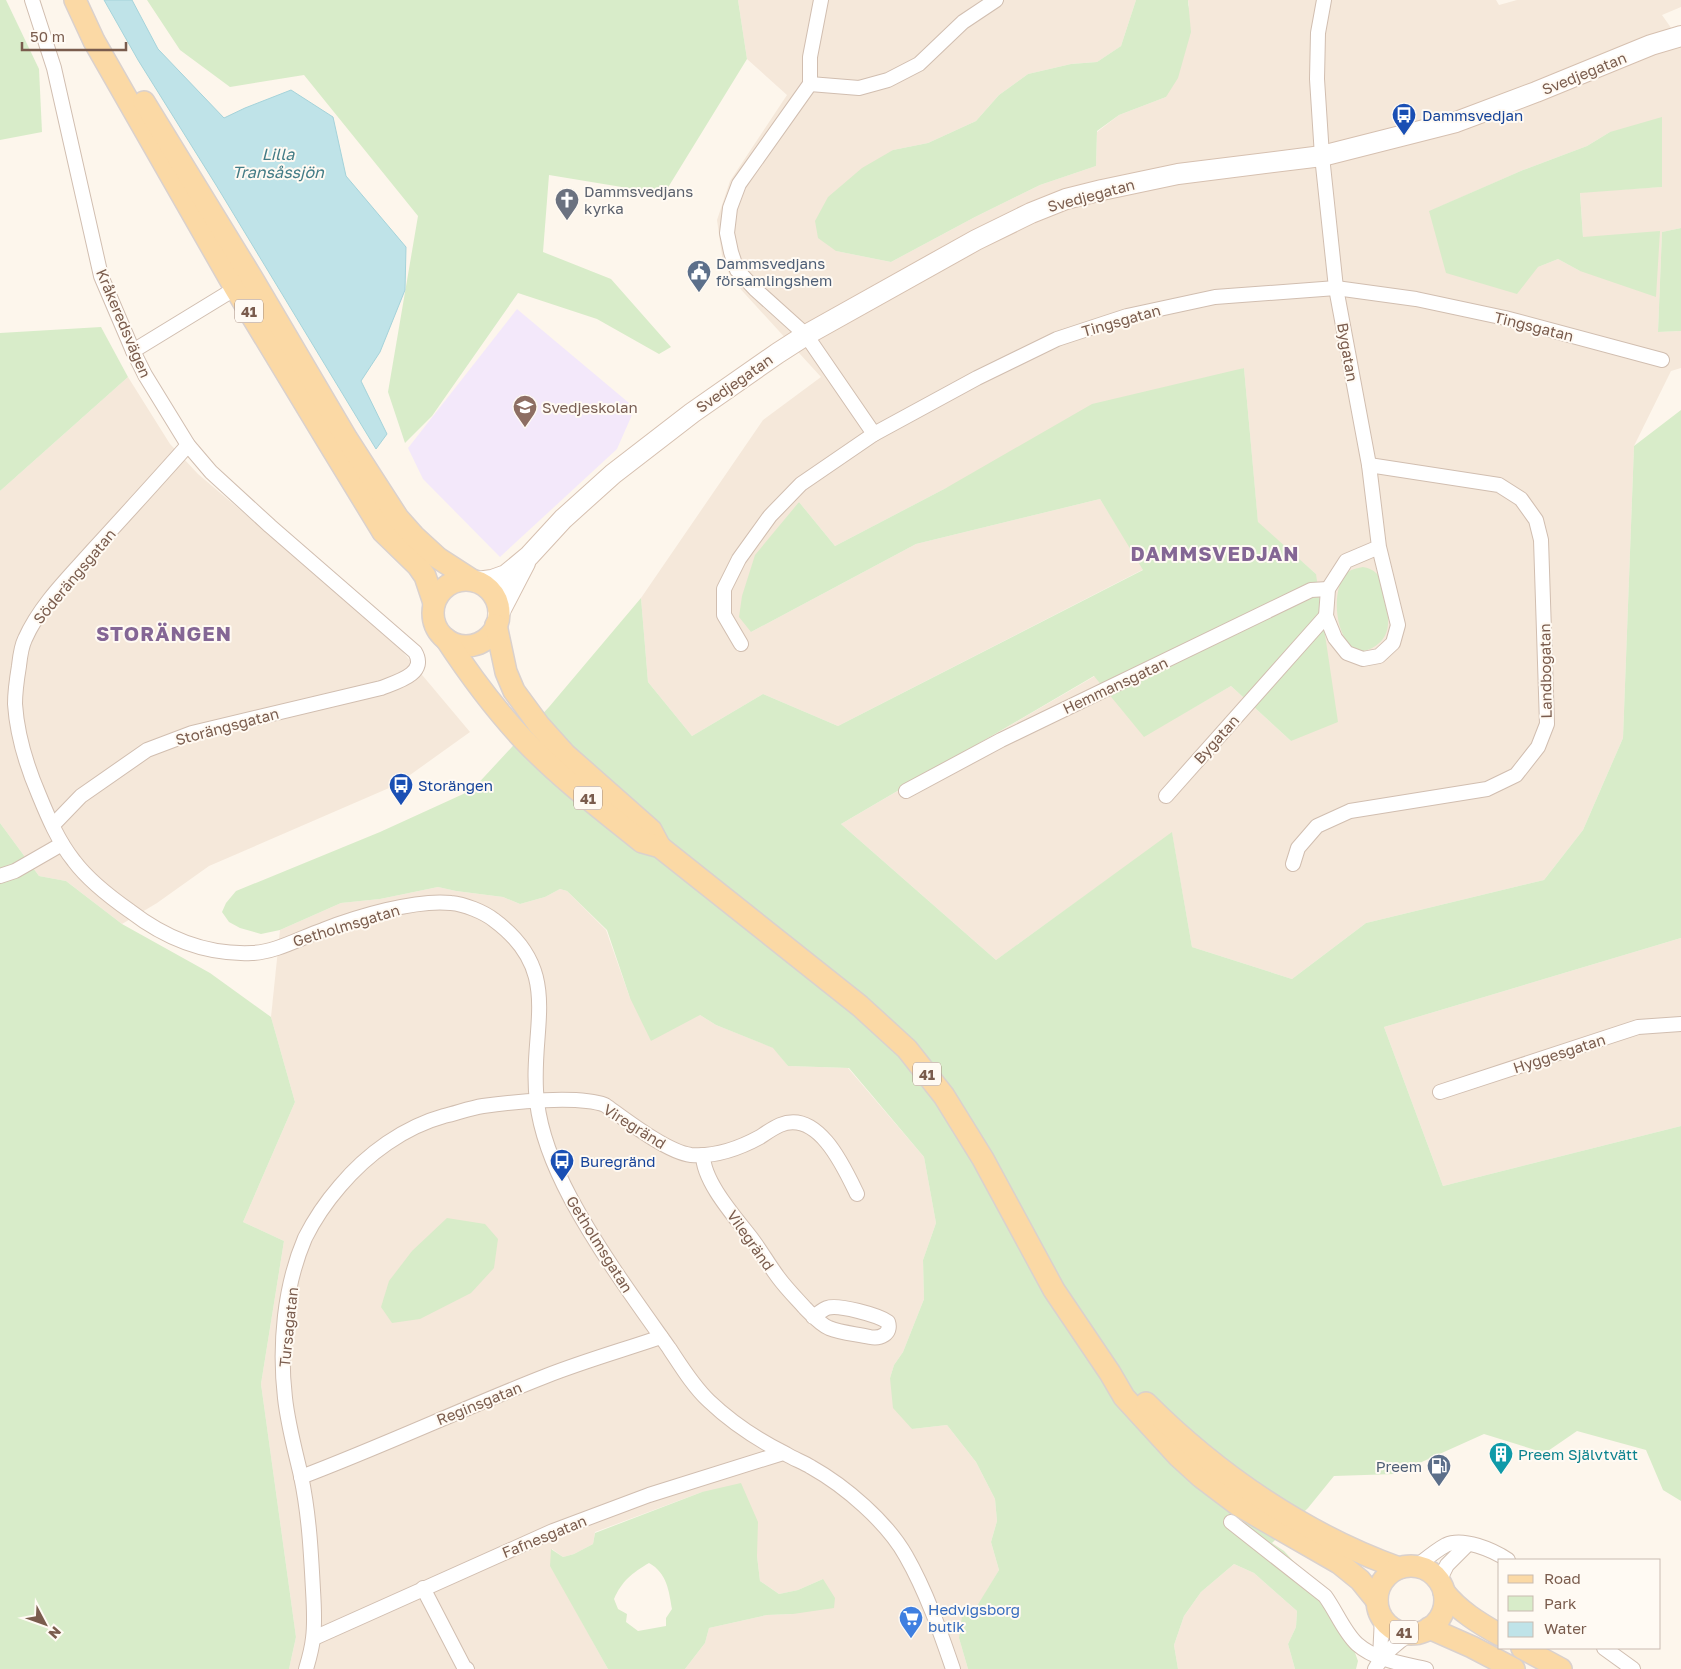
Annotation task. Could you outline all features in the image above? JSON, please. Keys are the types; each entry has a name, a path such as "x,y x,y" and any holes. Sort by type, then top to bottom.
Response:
{"main road":[{"name":"41","path":"77,3 94,41 244,283 398,518 438,558 486,587 493,595 497,604 497,620 506,672 514,691 539,725 565,754 651,830 660,847"},
{"name":"41","path":"244,283 383,532 418,566 425,576 434,602 434,622 439,632 446,639 475,682 523,739 552,768 642,842 660,847 860,1006 907,1049 944,1096 983,1159 1054,1290 1110,1372 1124,1397 1146,1423 1201,1477 1238,1505 1339,1563 1360,1580 1389,1626 1399,1631 1420,1631 1480,1651 1514,1669"},
{"path":"434,602 442,590 449,584 463,580 475,581"},
{"path":"446,639 459,645 474,644 487,637 497,620"},
{"name":"41","path":"1110,1372 1132,1388 1188,1444 1250,1490 1350,1549 1408,1567 1426,1569 1454,1604 1479,1623 1498,1634"},
{"path":"1379,1609 1378,1590 1382,1581 1390,1573 1408,1567"},
{"name":"41","path":"1420,1631 1439,1618 1444,1606 1441,1586"},
{"path":"1524,1649 1560,1669"}],"street":[{"name":"Kråkeredsvägen","path":"32,0 54,68 101,276 133,351 150,382 188,445 212,472 255,513 414,652 418,663"},
{"path":"821,0 810,57 810,84 739,184 730,208 727,233 730,252 738,270 755,289 806,335 874,434"},
{"path":"810,84 859,88 888,80 919,64 963,22 996,0"},
{"name":"Bygatan","path":"1324,0 1318,33 1317,61 1322,156 1336,288 1369,464 1379,547 1398,625 1393,642 1379,656 1363,659 1347,653 1335,638 1326,616 1328,589 1346,561 1379,547"},
{"name":"Svedjegatan","path":"475,581 492,580 506,574 529,556 563,519 613,474 717,394 806,335 976,240 1031,213 1066,199 1102,190 1178,174 1322,156 1456,122 1650,46 1681,36"},
{"path":"133,351 244,283"},
{"name":"Tingsgatan","path":"742,644 724,615 724,589 739,559 770,516 801,484 874,434 977,378 1057,339 1127,316 1215,297 1336,288 1416,300 1505,318 1662,360"},
{"name":"Söderängsgatan","path":"62,844 32,777 21,740 15,703 23,643 41,611 188,445"},
{"name":"Landbogatan","path":"1293,864 1298,848 1317,826 1350,811 1487,789 1516,775 1538,747 1547,724 1541,540 1536,520 1521,499 1499,485 1369,464"},
{"name":"Svedjegatan","path":"497,620 529,556"},
{"name":"Hemmansgatan","path":"906,791 1001,740 1311,590 1328,589"},
{"name":"Bygatan","path":"1166,796 1326,616"},
{"name":"Storängsgatan","path":"53,824 81,796 147,750 192,733 381,688 407,678 414,671 418,663"},
{"path":"0,876 15,871 62,844"},
{"name":"Getholmsgatan","path":"62,844 86,876 116,901 167,936 190,945 223,952 256,953 363,917 428,902 455,903 490,916 518,941 527,954 537,982 540,1011 535,1062 537,1102 542,1129 553,1164 573,1202 661,1337 702,1395 729,1419 783,1453 811,1467 846,1491 878,1521 905,1554 926,1598 951,1668"},
{"name":"Hyggesgatan","path":"1440,1092 1638,1027 1681,1024"},
{"name":"Viregränd","path":"537,1102 597,1102 605,1105 652,1138 673,1149 689,1155 703,1155"},
{"name":"Tursagatan","path":"306,1669 314,1638 311,1537 285,1400 283,1371 287,1302 305,1239 332,1195 353,1171 394,1139 430,1120 481,1106 537,1102"},
{"path":"703,1155 729,1151 747,1144 779,1125 801,1123 815,1129 823,1137 841,1163 857,1194"},
{"name":"Vilegränd","path":"703,1155 703,1164 712,1182 738,1222 778,1276 813,1316"},
{"name":"Reginsgatan","path":"301,1477 369,1451 433,1422 547,1376 661,1337"},
{"name":"Fafnesgatan","path":"314,1638 553,1531 649,1495 783,1453"},
{"path":"1231,1522 1325,1596 1337,1612 1346,1630 1358,1645 1378,1664 1426,1669"},
{"path":"1408,1567 1447,1545 1458,1542 1483,1547 1506,1559"},
{"path":"1441,1586 1447,1565 1467,1545"},
{"path":"423,1588 464,1667 467,1669"},
{"path":"1378,1664 1379,1609"},
{"path":"1378,1664 1400,1640 1420,1631"},
{"path":"1605,1649 1634,1669"}],"shaded area":[{"path":"738,0 1136,0 1121,46 1097,62 1071,64 1028,74 999,95 976,121 928,143 893,150 836,251 891,262 1040,185 1096,166 1097,132 1119,115 1166,97 1189,5 1188,0 1496,0 1499,5 1517,0 1681,0 1681,7 1662,15 1681,42 1681,228 1662,232 1658,332 1681,331 1681,368 1671,371 1634,446 1623,738 1583,830 1544,880 1366,923 1292,979 1192,947 1172,833 996,960 841,824 1095,676 1144,736 1231,686 1291,741 1316,574 1258,523 1244,368 946,488 835,546 799,502 751,632 916,544 1100,499 1144,569 838,726 763,694 692,736 648,682 641,598 763,420 821,377 735,283 723,263 717,220 730,181 787,95 747,59","holes":["1610,132 1662,187 1580,192 1583,237 1580,271 1558,259 1538,267 1430,211 1523,170 1587,146"]},
{"name":"Svedjeskolan","path":"517,309 635,408 617,449 500,557 423,479 408,448"},
{"name":"Storängen","path":"128,377 170,444 198,474 402,651 470,732 396,785 209,866 157,903 122,924 66,881 39,876 0,823 0,491"},
{"path":"438,887 503,897 520,904 545,897 560,889 567,891 606,930 630,998 700,1015 716,1025 774,1048 788,1066 848,1068 924,1157 936,1223 923,1260 924,1299 903,1352 894,1365 890,1378 912,1429 947,1425 976,1462 995,1499 997,1521 991,1542 999,1570 959,1638 968,1669 685,1669 705,1643 709,1628 767,1615 793,1614 823,1579 798,1590 779,1594 760,1581 757,1556 702,1492 595,1532 593,1544 574,1554 563,1557 552,1549 551,1566 608,1669 289,1669 296,1637 261,1384 284,1241 243,1222 295,1102 271,1017 280,930 341,903 380,899"},
{"path":"1681,938 1681,1126 1443,1186 1384,1027"},
{"path":"1234,1564 1254,1573 1297,1611 1296,1627 1288,1644 1295,1669 1178,1669 1174,1645 1184,1616 1201,1592"}],"green space":[{"path":"0,0 6,0 39,69 42,132 0,140"},
{"path":"147,0 738,0 747,59 664,194 549,175 543,252 611,279 671,347 659,354 597,319 518,293 432,416 405,443 388,392 418,216 304,75 230,87 180,50"},
{"path":"1136,0 1188,0 1191,32 1178,78 1166,97 1119,115 1097,131 1096,166 1040,185 891,262 836,251 818,238 815,221 828,197 862,168 893,150 928,143 976,121 999,95 1028,74 1071,64 1097,62 1121,46"},
{"path":"1662,117 1662,187 1580,193 1583,237 1660,231 1656,297 1580,271 1558,259 1538,267 1517,294 1446,273 1429,211 1523,170 1587,146 1610,132"},
{"path":"1681,228 1681,331 1658,332 1662,232"},
{"path":"101,327 128,377 0,491 0,333"},
{"path":"1244,368 1258,522 1316,574 1338,722 1291,741 1231,686 1144,737 1094,676 841,824 996,960 1172,832 1192,947 1292,979 1366,923 1544,880 1583,830 1623,738 1634,446 1681,410 1681,938 1384,1027 1443,1186 1681,1126 1681,1501 1663,1490 1646,1450 1577,1431 1545,1453 1484,1434 1395,1474 1334,1476 1308,1508 1272,1543 1284,1551 1342,1617 1358,1661 1356,1669 1295,1669 1288,1644 1296,1627 1297,1611 1254,1573 1234,1564 1201,1592 1184,1616 1174,1645 1178,1669 968,1669 959,1638 962,1616 974,1611 999,1570 991,1542 997,1521 995,1499 976,1462 947,1425 912,1429 893,1408 890,1378 894,1365 903,1352 924,1299 923,1260 936,1223 924,1157 849,1068 788,1066 773,1048 716,1025 700,1015 651,1041 630,998 607,930 567,891 560,889 545,897 520,904 503,897 438,887 380,899 341,903 280,930 261,934 240,928 229,922 222,912 226,903 236,891 380,832 472,790 549,707 641,598 648,682 692,736 763,694 838,726 1143,570 1100,499 916,544 751,632 739,617 742,596 755,555 799,502 835,546 946,488 1092,404"},
{"path":"1363,567 1373,571 1380,578 1387,609 1388,624 1387,631 1379,643 1361,651 1352,647 1345,639 1340,628 1337,602 1338,590 1342,579 1348,572"},
{"path":"0,823 39,876 66,881 122,924 210,973 271,1017 295,1102 243,1222 284,1241 261,1384 296,1637 289,1669 0,1669"},
{"path":"447,1218 485,1224 498,1239 494,1268 471,1293 420,1319 392,1323 381,1307 389,1281 412,1251"},
{"path":"741,1483 758,1522 757,1556 760,1581 779,1594 798,1590 823,1579 835,1598 834,1608 793,1614 767,1615 709,1628 705,1643 685,1669 608,1669 550,1566 551,1549 563,1557 574,1554 593,1544 595,1533 702,1492","holes":["649,1563 655,1567 666,1583 672,1609 666,1618 666,1626 638,1631 626,1622 627,1614 618,1609 614,1599 620,1587 633,1574"]}],"water":[{"name":"Lilla Transåssjön","path":"104,0 132,0 158,49 224,118 291,90 333,117 346,176 406,247 405,290 380,352 361,381 387,434 376,449 138,60"}],"place":[{"name":"Dammsvedjan","path":"1404,136"},
{"name":"Dammsvedjans kyrka","path":"567,221"},
{"name":"Dammsvedjans församlingshem","path":"699,293"},
{"name":"Svedjeskolan","path":"525,428"},
{"name":"Storängen","path":"401,806"},
{"name":"Buregränd","path":"562,1182"},
{"name":"Preem Självtvätt","path":"1501,1475"},
{"name":"Preem","path":"1439,1487"},
{"name":"Hedvigsborg butik","path":"911,1639"}],"district":[{"name":"DAMMSVEDJAN","path":"1215,553"},
{"name":"STORÄNGEN","path":"164,633"}]}
